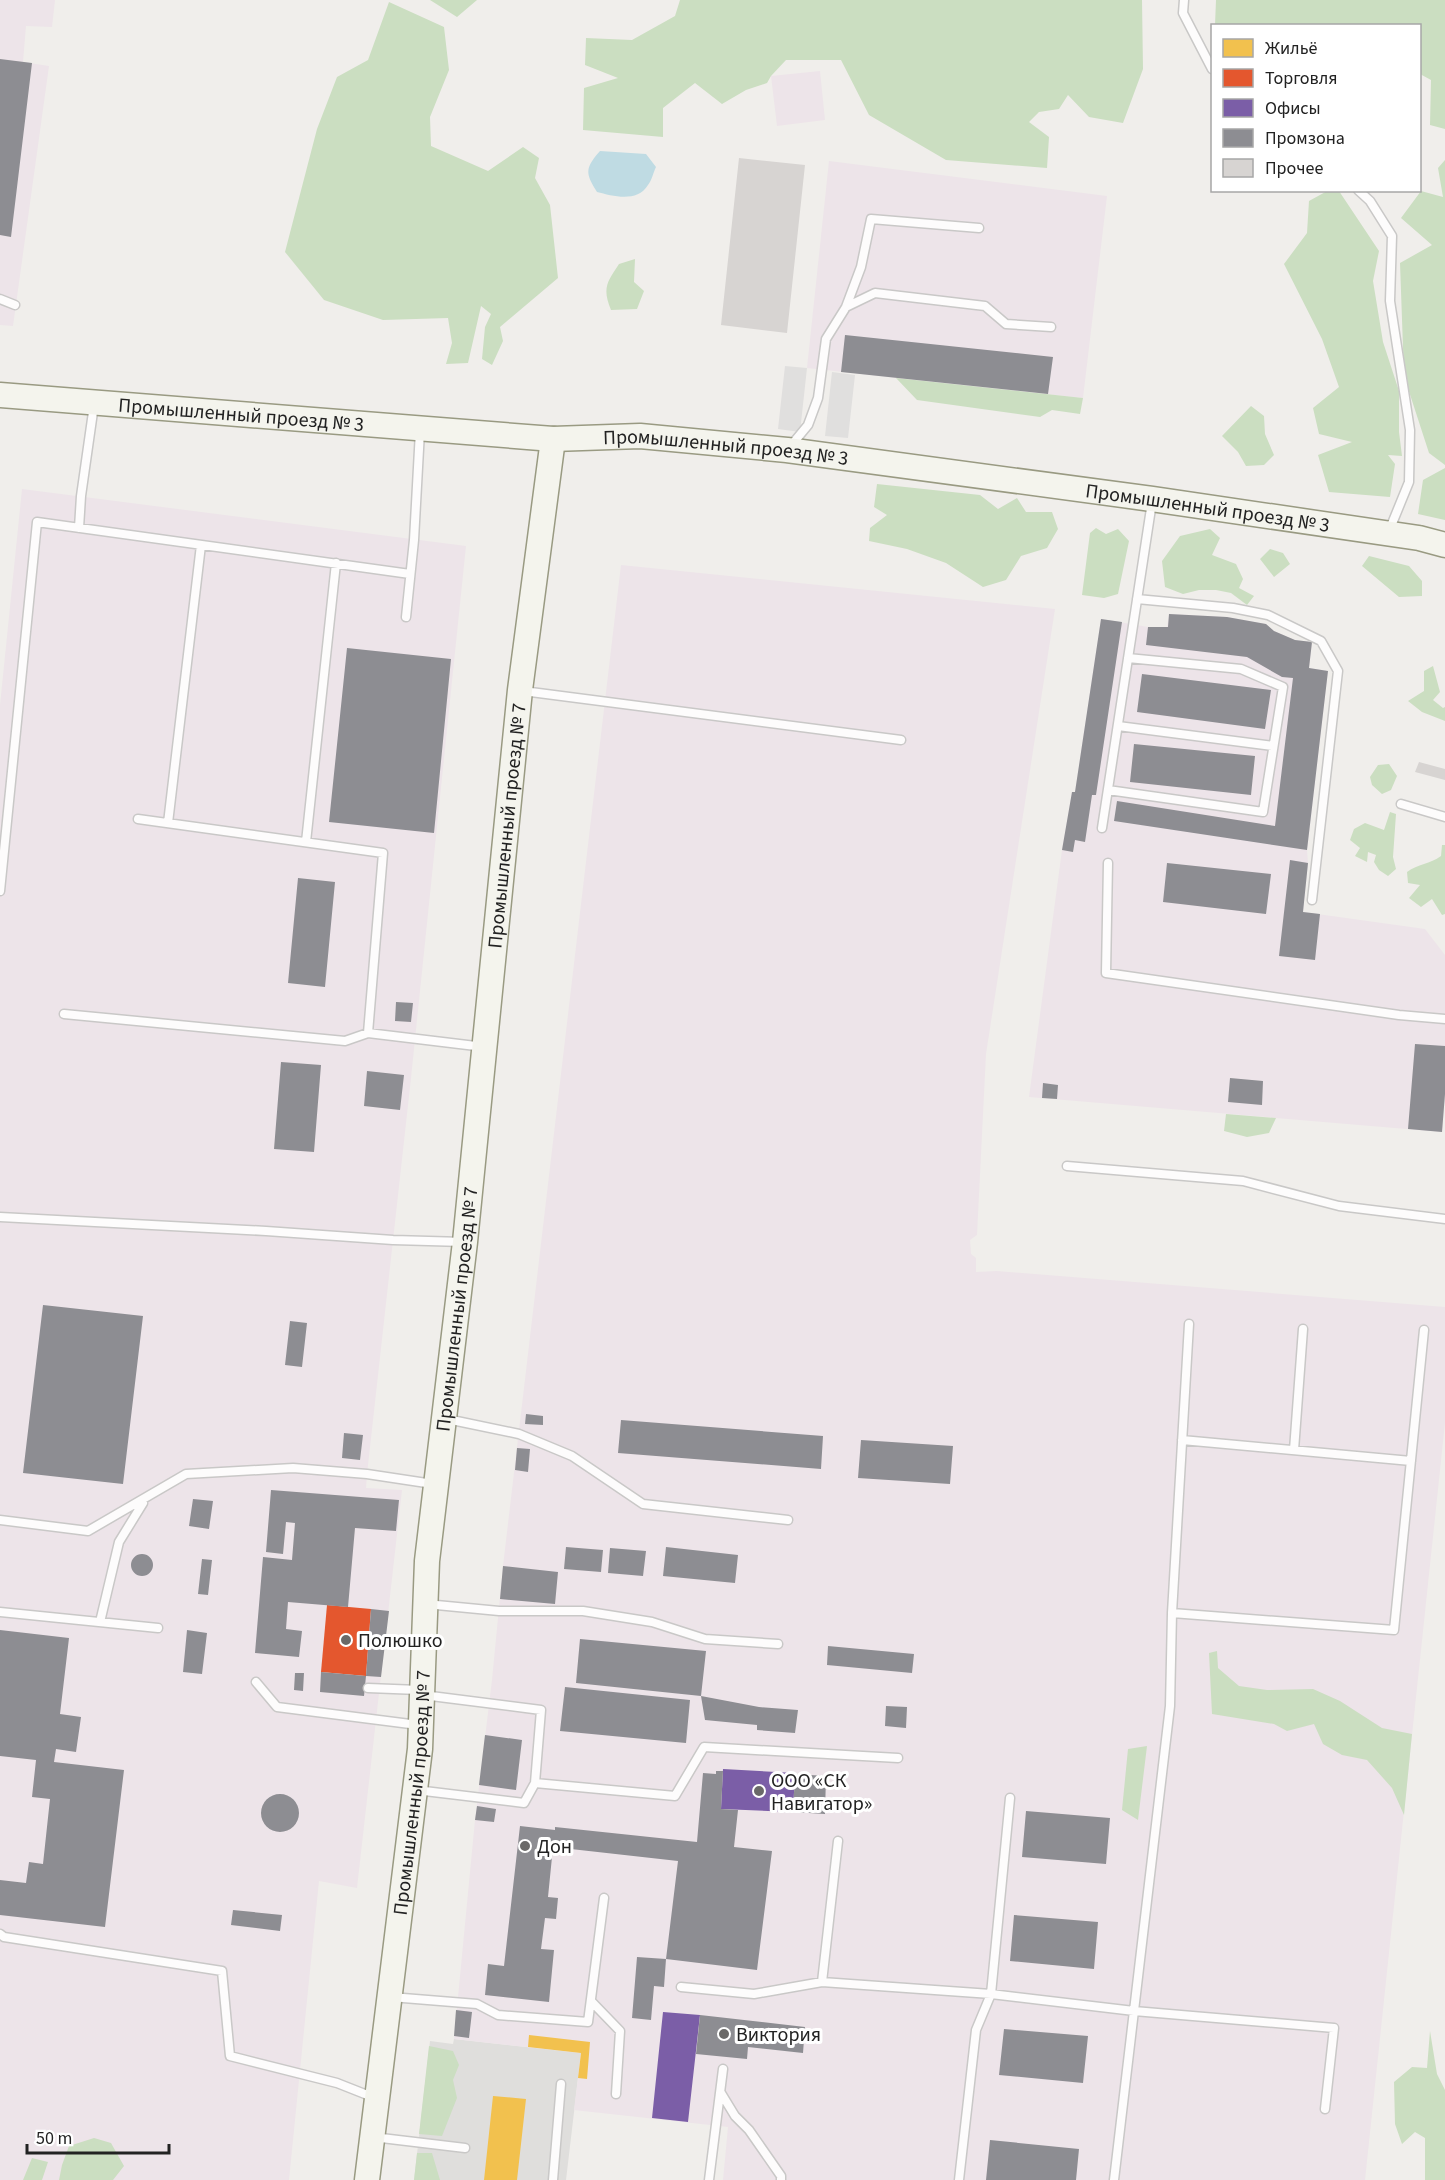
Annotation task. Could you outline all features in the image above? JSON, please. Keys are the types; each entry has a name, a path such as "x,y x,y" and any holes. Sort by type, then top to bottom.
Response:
{"street":[{"name":"Промышленный проезд № 3","path":"0,395 553,439 640,436 787,450 1152,499 1388,534 1445,545"},
{"name":"Промышленный проезд № 7","path":"367,2180 416,1790 422,1726 427,1561 465,1242 520,690 553,439"}],"lane":[{"path":"1184,0 1184,13 1211,67"},
{"path":"1360,192 1370,201 1392,236 1390,301 1410,430 1409,482 1388,534"},
{"path":"787,450 808,424 818,398 826,339 846,307 861,267 871,219 979,228"},
{"path":"846,307 875,293 985,306 1006,324 1051,327"},
{"path":"0,299 15,305"},
{"path":"79,528 94,402"},
{"path":"406,617 421,427"},
{"path":"1102,828 1152,499"},
{"path":"0,891 37,522 410,574"},
{"path":"168,823 201,544"},
{"path":"306,842 336,563"},
{"path":"1137,599 1233,608 1268,615 1321,641 1338,670 1312,900"},
{"path":"1108,790 1263,812 1283,687 1240,669 1128,658"},
{"path":"520,690 901,740"},
{"path":"1118,726 1274,746"},
{"path":"1401,804 1445,817"},
{"path":"138,819 383,853 368,1033"},
{"path":"1108,863 1106,973 1399,1016 1445,1019"},
{"path":"64,1014 345,1041 368,1033 484,1047"},
{"path":"1067,1166 1244,1181 1339,1206 1445,1219"},
{"path":"0,1218 465,1242"},
{"path":"1114,2180 1170,1706 1172,1613 1189,1324"},
{"path":"1294,1450 1303,1329"},
{"path":"1172,1613 1394,1630 1424,1330"},
{"path":"444,1418 519,1434 572,1456 643,1504 788,1520"},
{"path":"1182,1440 1411,1461"},
{"path":"0,1520 88,1532 186,1474 293,1468 367,1474 436,1485"},
{"path":"100,1622 118,1542 145,1500"},
{"path":"426,1604 499,1611 583,1611 652,1622 705,1639 778,1644"},
{"path":"0,1612 158,1628"},
{"path":"256,1682 277,1707 422,1726"},
{"path":"368,1688 422,1693 542,1710 535,1783 524,1803 416,1790"},
{"path":"535,1783 675,1796 704,1747 898,1758"},
{"path":"959,2180 976,2030 991,1994 1010,1798"},
{"path":"822,1982 838,1841"},
{"path":"391,1997 477,2004 498,2015 588,2022 604,1898"},
{"path":"0,1934 4,1937 222,1971 230,2056 337,2083 378,2099"},
{"path":"681,1987 754,1994 822,1982 991,1994 1134,2011 1334,2028 1325,2109"},
{"path":"591,2001 620,2031 616,2094"},
{"path":"709,2180 723,2069"},
{"path":"553,2180 561,2084"},
{"path":"721,2094 735,2116 750,2130 782,2180"},
{"path":"373,2137 465,2148"}],"shaded area":[{"path":"0,0 55,0 52,27 26,26 23,62 49,66 13,326 0,325"},
{"path":"820,71 825,120 777,126 771,76"},
{"path":"829,161 1107,196 1083,398 807,368"},
{"path":"785,366 807,368 800,432 778,429"},
{"path":"832,372 855,375 848,438 825,436"},
{"path":"22,489 466,546 366,1488 402,1490 357,1888 319,1881 289,2180 0,2180 0,705"},
{"path":"621,565 1055,609 986,1054 977,1235 970,1240 971,1254 976,1258 976,1272 997,1271 1445,1307 1445,1423 1365,2180 723,2180 728,2127 574,2110 581,2053 454,2039 503,1566"},
{"path":"1169,614 1227,617 1266,624 1274,631 1295,640 1312,642 1309,668 1328,671 1307,850 1308,863 1303,912 1425,929 1445,955 1445,1094 1442,1132 1029,1097 1062,850 1072,792 1075,792 1101,619 1148,627 1167,627"},
{"path":"454,2039 581,2053 566,2180 414,2180 430,2041 453,2044"}],"green space":[{"path":"430,0 477,0 457,17"},
{"path":"680,0 1142,0 1143,69 1123,123 1089,117 1068,95 1059,109 1039,112 1029,122 1049,137 1047,168 946,160 869,115 841,60 786,60 767,83 746,90 722,104 695,83 663,108 663,137 583,130 584,88 618,78 585,65 586,38 632,40 675,16"},
{"path":"1216,0 1445,0 1445,129 1430,125 1431,80 1421,75 1421,24 1215,24"},
{"path":"389,2 444,27 449,70 430,117 431,146 488,171 523,147 539,158 535,178 550,205 558,278 500,327 503,341 492,365 482,359 485,327 491,314 481,306 468,363 446,364 452,343 448,318 383,320 324,300 285,252 317,129 337,77 368,60"},
{"path":"1445,160 1445,465 1429,453 1404,376 1400,263 1432,245 1401,218 1421,191 1443,197 1438,168"},
{"path":"1325,192 1340,192 1379,251 1373,281 1383,342 1399,391 1399,432 1402,456 1388,455 1395,464 1390,497 1329,492 1318,455 1352,442 1319,434 1313,408 1339,387 1322,339 1284,264 1307,233 1309,201"},
{"path":"635,259 634,282 644,291 637,309 611,310 606,291 609,281 619,264"},
{"path":"896,378 1083,398 1080,414 1052,410 1040,417 917,400"},
{"path":"1251,406 1264,416 1265,434 1274,455 1264,465 1246,466 1238,452 1222,436"},
{"path":"1445,468 1445,520 1418,514 1423,480"},
{"path":"877,484 980,495 998,509 1017,498 1026,512 1052,512 1058,529 1047,548 1021,556 1006,580 983,587 946,563 907,549 869,541 870,528 887,515 874,507"},
{"path":"1096,528 1106,534 1118,529 1129,541 1118,594 1104,598 1082,595 1090,533"},
{"path":"1210,529 1220,538 1212,555 1236,564 1243,579 1239,588 1254,596 1247,605 1231,593 1199,590 1183,594 1165,587 1162,561 1180,536"},
{"path":"1270,549 1283,553 1290,564 1274,577 1260,559"},
{"path":"1369,556 1409,566 1422,581 1422,596 1399,597 1362,566"},
{"path":"1433,666 1440,692 1433,700 1443,708 1445,707 1445,721 1422,712 1408,701 1424,691 1424,671"},
{"path":"1389,764 1397,776 1391,790 1382,794 1372,785 1370,777 1378,765"},
{"path":"1390,812 1396,814 1393,857 1396,869 1388,876 1379,870 1374,862 1376,855 1368,852 1367,862 1355,856 1360,848 1350,840 1354,829 1365,823 1384,830"},
{"path":"1442,845 1445,845 1445,914 1442,915 1432,899 1421,907 1409,898 1420,885 1408,883 1407,872 1441,856"},
{"path":"1226,1114 1276,1118 1269,1133 1247,1137 1224,1131"},
{"path":"1217,1651 1218,1668 1239,1686 1267,1690 1313,1689 1340,1701 1382,1728 1412,1734 1404,1815 1392,1788 1367,1760 1342,1755 1323,1744 1314,1724 1287,1731 1274,1724 1212,1714 1209,1653"},
{"path":"1147,1746 1138,1820 1122,1810 1128,1749"},
{"path":"1430,2031 1437,2074 1445,2090 1445,2180 1425,2180 1425,2138 1415,2132 1402,2144 1395,2124 1394,2082 1412,2067 1427,2068"},
{"path":"429,2046 453,2051 459,2065 453,2080 457,2098 442,2136 419,2134"},
{"path":"94,2138 111,2143 124,2166 113,2180 59,2180 69,2146"},
{"path":"417,2153 432,2153 440,2180 414,2180"},
{"path":"32,2158 48,2162 42,2180 23,2180"}],"water":[{"path":"600,151 646,154 656,167 643,191 624,197 597,192 588,171"}],"building: Жильё":[{"path":"529,2035 590,2042 587,2079 578,2078 581,2053 528,2047"},
{"path":"493,2096 526,2099 517,2180 484,2180"}],"building: Торговля":[{"name":"Полюшко","path":"327,1605 371,1609 366,1676 321,1672"}],"building: Офисы":[{"path":"723,1769 795,1773 793,1812 721,1809"},
{"name":"Виктория","path":"663,2012 700,2015 688,2122 652,2118"}],"building: Промзона":[{"path":"0,59 32,63 11,237 0,235"},
{"path":"845,335 1053,357 1048,394 841,372"},
{"path":"1169,614 1227,617 1266,624 1274,631 1295,640 1312,642 1309,668 1328,671 1307,850 1114,821 1117,801 1275,826 1293,678 1282,677 1247,657 1146,645 1148,627 1168,627"},
{"path":"1101,619 1122,622 1096,795 1092,795 1085,842 1075,840 1073,852 1062,850 1072,792 1075,792"},
{"path":"347,648 451,659 434,833 329,822"},
{"path":"1142,674 1271,690 1265,729 1137,712"},
{"path":"1134,744 1255,756 1251,795 1130,782"},
{"path":"1290,860 1308,863 1303,912 1320,914 1315,960 1279,956"},
{"path":"1167,863 1271,874 1266,914 1163,902"},
{"path":"298,878 335,882 325,987 288,983"},
{"path":"396,1002 413,1003 411,1022 395,1021"},
{"path":"1415,1044 1445,1046 1442,1132 1408,1129"},
{"path":"281,1062 321,1065 314,1152 274,1149"},
{"path":"367,1071 404,1075 400,1110 364,1106"},
{"path":"1230,1078 1263,1081 1262,1105 1228,1102"},
{"path":"1043,1083 1058,1085 1057,1099 1042,1098"},
{"path":"43,1305 143,1316 123,1484 23,1473"},
{"path":"290,1321 307,1323 302,1367 285,1365"},
{"path":"526,1414 543,1416 543,1425 525,1424"},
{"path":"621,1420 823,1436 821,1469 618,1453"},
{"path":"344,1433 363,1435 360,1460 342,1458"},
{"path":"861,1440 953,1446 950,1484 858,1478"},
{"path":"517,1448 530,1449 528,1472 515,1470"},
{"path":"271,1490 399,1500 396,1531 355,1528 348,1607 288,1602 286,1629 302,1631 299,1657 255,1653 263,1557 292,1560 295,1523 286,1522 283,1554 266,1552"},
{"path":"193,1499 213,1501 209,1529 189,1526"},
{"path":"566,1547 603,1550 601,1572 564,1569"},
{"path":"666,1547 738,1555 735,1583 663,1576"},
{"path":"610,1548 646,1551 643,1576 608,1573"},
{"path":"142,1554 150,1557 153,1565 150,1573 142,1576 134,1573 131,1565 134,1557"},
{"path":"202,1559 212,1560 208,1595 198,1594"},
{"path":"503,1566 558,1572 555,1604 500,1599"},
{"path":"371,1609 389,1611 381,1677 366,1676"},
{"path":"0,1630 69,1638 60,1714 81,1717 76,1752 56,1749 54,1762 124,1770 105,1927 0,1915 0,1880 26,1883 29,1862 43,1864 50,1799 32,1797 36,1760 0,1756"},
{"path":"187,1630 207,1633 202,1674 183,1672"},
{"path":"580,1639 706,1651 701,1696 576,1683"},
{"path":"828,1646 914,1654 912,1673 827,1665"},
{"path":"321,1672 366,1676 364,1696 320,1692"},
{"path":"295,1673 304,1673 303,1691 294,1690"},
{"path":"565,1687 690,1700 686,1743 560,1731"},
{"path":"701,1696 759,1707 798,1710 795,1733 757,1730 757,1725 705,1720"},
{"path":"886,1706 907,1707 906,1728 885,1726"},
{"path":"485,1735 522,1740 516,1790 479,1785"},
{"path":"716,1771 723,1771 721,1809 738,1810 734,1847 772,1851 757,1970 666,1959 678,1861 553,1847 548,1897 558,1898 556,1919 545,1918 541,1949 554,1950 549,2002 485,1995 488,1964 504,1966 520,1826 555,1830 555,1827 697,1842 703,1773 716,1774"},
{"path":"795,1774 826,1776 825,1814 793,1812"},
{"path":"280,1794 294,1799 299,1813 294,1827 280,1832 266,1827 261,1813 266,1799"},
{"path":"477,1806 496,1809 494,1822 475,1820"},
{"path":"1026,1811 1110,1818 1106,1864 1022,1857"},
{"path":"233,1910 282,1915 280,1931 231,1925"},
{"path":"1014,1915 1098,1922 1094,1969 1010,1961"},
{"path":"637,1957 666,1959 664,1987 654,1986 651,2020 632,2018"},
{"path":"456,2010 472,2012 469,2038 454,2036"},
{"path":"700,2015 805,2027 803,2053 748,2047 747,2059 696,2054"},
{"path":"1004,2029 1088,2036 1083,2083 999,2075"},
{"path":"990,2140 1079,2149 1076,2180 986,2180"}],"building: Прочее":[{"path":"739,158 805,165 787,333 721,325"},
{"path":"1419,762 1445,769 1445,780 1415,772"}],"place":[{"name":"Полюшко","path":"346,1640"},
{"name":"ООО «СК Навигатор»","path":"759,1791"},
{"name":"Дон","path":"525,1846"},
{"name":"Виктория","path":"724,2034"}]}
